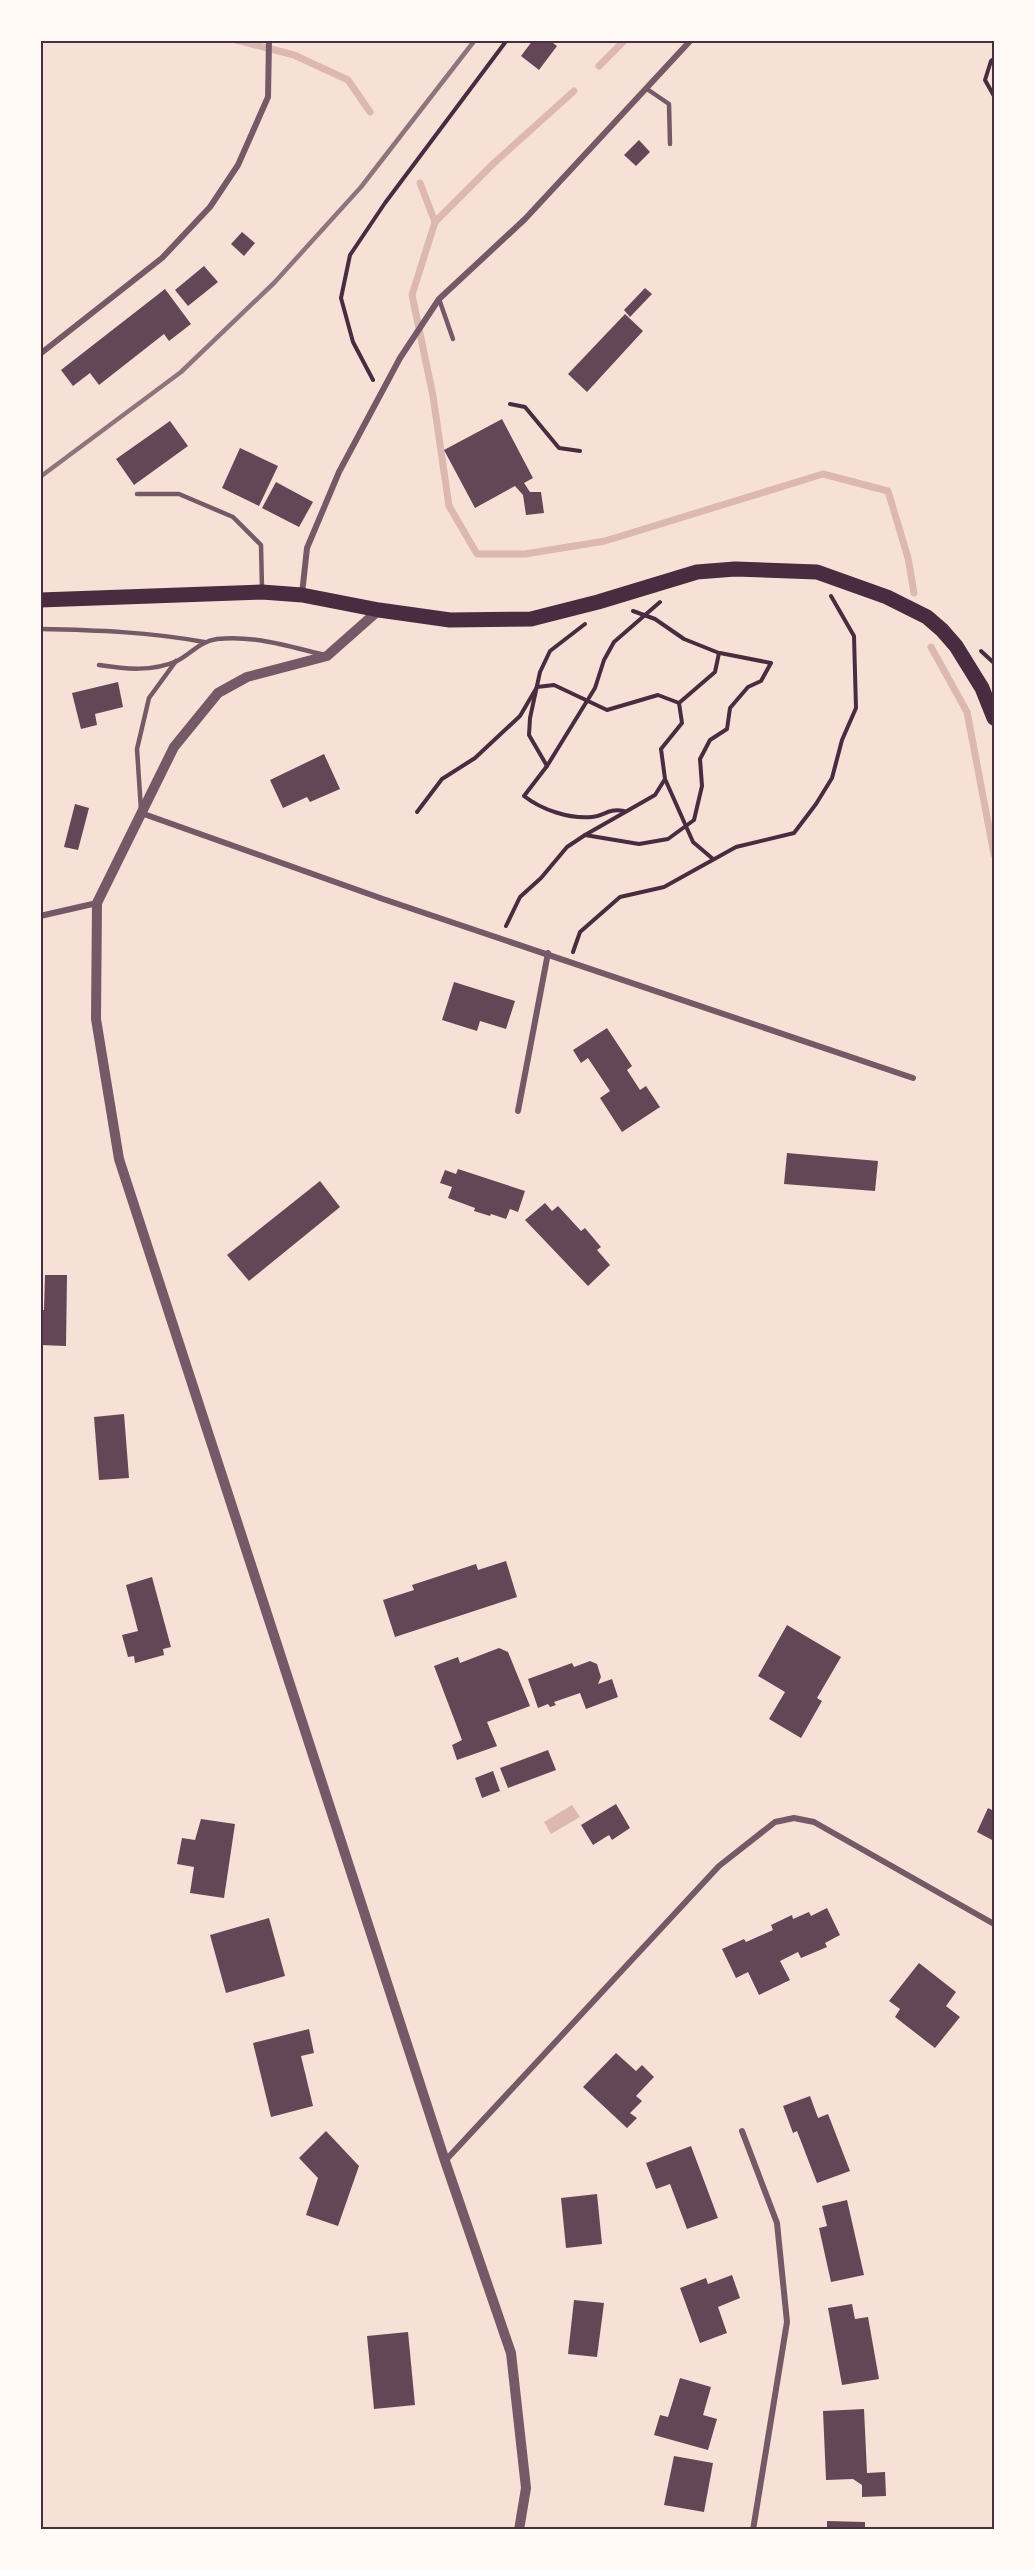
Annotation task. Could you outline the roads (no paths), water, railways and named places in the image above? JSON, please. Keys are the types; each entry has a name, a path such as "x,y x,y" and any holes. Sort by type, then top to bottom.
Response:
{"main road":[{"path":"40,600 262,592 302,595 379,610 450,620 531,619 598,602 697,572 735,569 817,572 887,597 927,617 956,646 982,688 994,717"}],"street":[{"path":"40,354 116,297 162,258 210,207 238,165 267,97 269,40"},
{"path":"302,595 308,548 339,472 400,358 439,299 525,219 691,40"},
{"path":"379,610 327,656 247,677 218,693 174,747 97,903 96,1019 119,1159 446,2161 511,2353 526,2488 519,2529"},
{"path":"141,813 913,1078"},
{"path":"40,916 97,903"},
{"path":"518,1111 548,953"},
{"path":"446,2161 719,1866 775,1822 794,1818 814,1822 994,1924"},
{"path":"742,2131 777,2223 787,2322 753,2529"}],"lane":[{"path":"647,88 669,104 670,144"},
{"path":"439,299 453,339"},
{"path":"137,494 179,494 233,517 261,545 262,592"},
{"path":"40,629 104,630 171,636 204,642"},
{"path":"141,813 137,749 149,698 176,661 204,642 217,639 262,639 327,656"},
{"path":"99,665 133,670 176,661"}],"waterway":[{"path":"236,40 294,55 348,80 370,112"},
{"path":"599,66 625,40"},
{"path":"435,222 494,163 574,91"},
{"path":"420,183 435,222 412,295 433,396 449,506 477,554 525,554 605,541 823,474 888,491 908,558 914,593"},
{"path":"931,647 967,712 994,854"}],"railway":[{"path":"40,477 181,372 274,283 361,187 475,40"}]}
